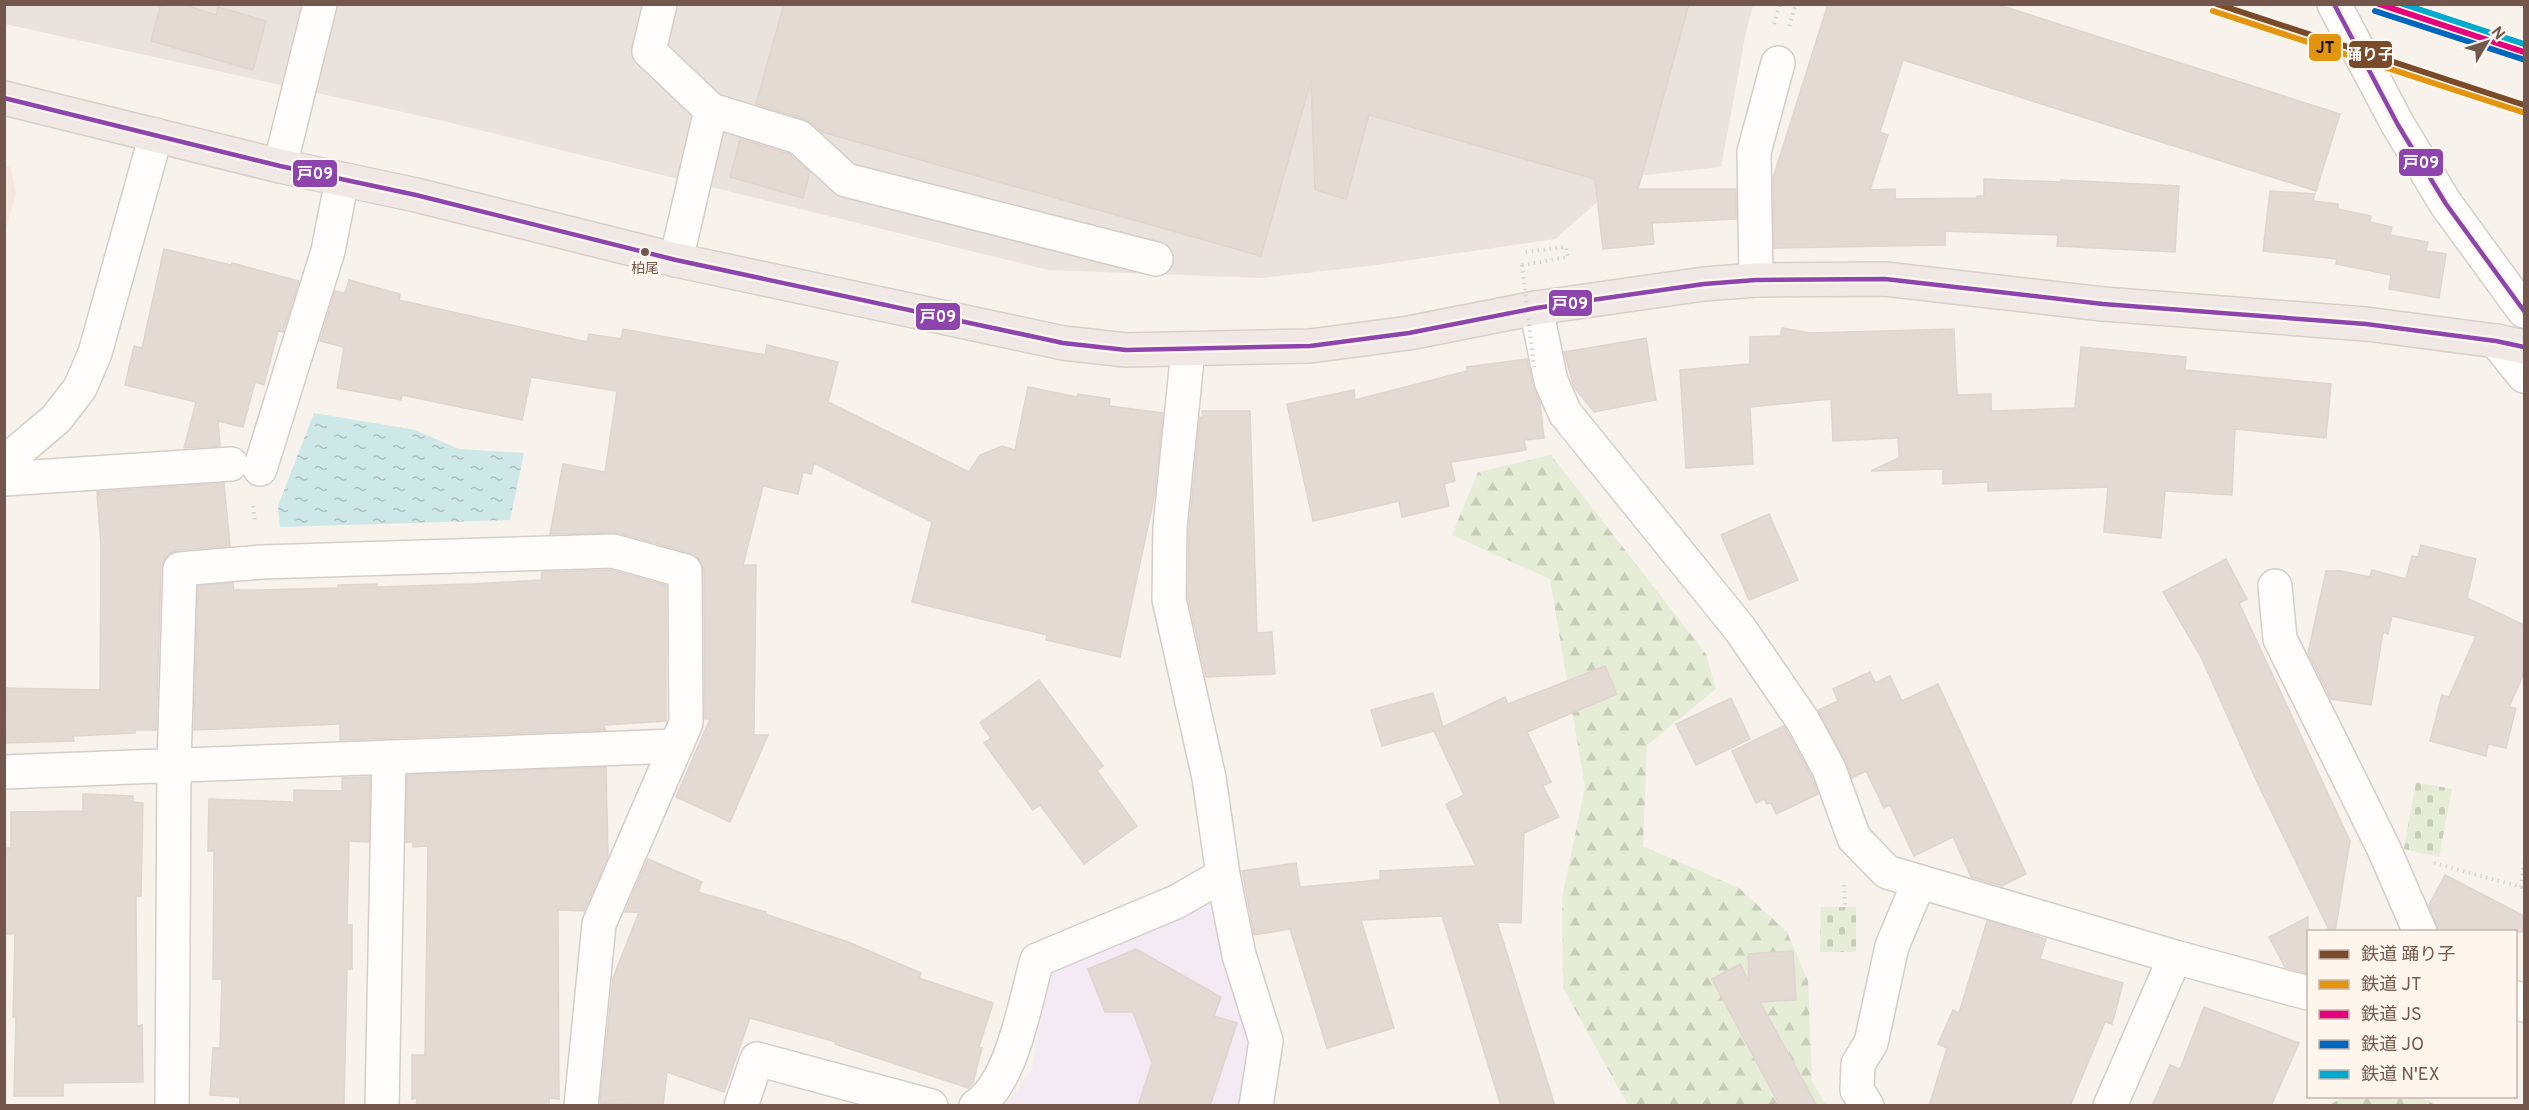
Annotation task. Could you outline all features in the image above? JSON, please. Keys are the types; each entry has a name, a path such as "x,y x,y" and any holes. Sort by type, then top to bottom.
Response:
{"highway":[{"path":"4,99 280,166 416,195 676,260 1063,343 1126,350 1310,346 1409,333 1536,308 1704,284 1756,280 1885,279 2103,304 2366,324 2510,344"}],"street":[{"path":"280,166 320,4"},
{"path":"660,4 650,51 711,110 799,138 846,180 1156,259"},
{"path":"2334,4 2398,126 2446,204 2524,310"},
{"path":"1756,280 1754,152 1778,63"},
{"path":"676,260 711,110"},
{"path":"4,463 56,418 80,388 95,353 156,135"},
{"path":"4,479 250,464 328,251 342,180"},
{"path":"1536,308 1551,381 1565,413 1740,629 1797,712 1829,769 1854,838 1887,872 2175,957 2307,993"},
{"path":"2510,344 2524,376"},
{"path":"1188,350 1170,527 1169,599 1209,778 1222,875 1239,955 1266,1041 1256,1106"},
{"path":"172,1106 174,765 180,569 262,562 613,551 685,570 686,723 599,924 580,1106"},
{"path":"2275,586 2280,639 2384,849 2419,930"},
{"path":"4,772 675,746"},
{"path":"382,1106 389,757"},
{"path":"976,1106 987,1098 1007,1068 1037,960 1176,902 1222,875"},
{"path":"1867,1106 1857,1090 1858,1064 1871,1043 1892,946 1919,882"},
{"path":"2110,1106 2175,957"},
{"path":"741,1106 757,1059 931,1106"}],"path":[{"path":"1525,252 1566,247 1568,257 1522,265 1534,367"},
{"path":"2384,849 2521,887 2524,863"},
{"path":"1844,889 1845,907"}],"shaded area":[{"path":"5,4 1753,5 1721,167 1626,177 1555,239 1369,266 1261,278 1048,270 439,120 5,24"},
{"path":"5,166 11,168 16,194 5,231"},
{"path":"1213,899 1254,1044 1247,1105 1005,1106 1032,1070 1049,970"}],"green space":[{"path":"1551,455 1706,654 1716,689 1647,745 1643,846 1739,888 1787,932 1808,981 1812,1081 1826,1105 1628,1105 1563,988 1562,898 1585,787 1550,579 1452,535 1478,472"},
{"path":"2416,782 2452,789 2439,857 2404,849"},
{"path":"1821,907 1856,907 1856,952 1820,952"},
{"path":"2341,1098 2422,1098 2436,1105 2330,1105"}],"water":[{"path":"314,413 415,430 459,449 524,453 510,520 280,527 278,506"}],"building":[{"path":"161,4 182,4 216,15 218,7 266,21 253,70 151,41"},
{"path":"784,4 1689,4 1638,189 1736,189 1736,219 1652,223 1654,244 1603,249 1595,179 1369,115 1346,199 1315,190 1311,80 1261,256 822,132 805,119 756,104"},
{"path":"1828,4 1996,4 2340,114 2316,191 1903,60 1880,132 1888,135 1870,190 1895,189 1895,199 1977,198 1977,196 1984,196 1984,179 2179,186 2175,252 2057,246 2058,235 1945,231 1945,245 1774,248 1773,178"},
{"path":"740,139 789,154 810,172 803,198 730,177"},
{"path":"2270,191 2315,194 2313,201 2338,204 2338,209 2371,216 2370,222 2392,227 2390,235 2428,242 2426,251 2446,254 2439,298 2389,289 2391,275 2336,264 2337,259 2263,251"},
{"path":"164,249 231,265 232,263 299,281 283,332 278,331 264,385 255,382 243,427 218,421 220,446 184,448 196,402 125,385 134,346 142,348"},
{"path":"349,280 400,294 399,300 587,342 589,334 621,339 623,329 765,355 767,345 838,362 828,402 969,472 980,455 1002,446 1015,450 1028,387 1077,397 1078,394 1110,399 1109,406 1163,413 1154,498 1120,657 1046,640 1047,635 912,602 932,522 814,463 811,474 803,472 798,494 763,486 743,565 756,565 754,735 768,735 730,822 676,797 710,719 705,719 704,571 700,560 690,553 618,533 550,534 563,464 605,472 617,391 531,377 522,420 402,395 401,400 337,388 344,347 320,341 335,291 345,293"},
{"path":"1782,328 1810,333 1954,329 1957,395 1991,394 1991,411 2075,408 2081,347 2186,357 2185,370 2331,384 2326,438 2235,429 2232,495 2165,491 2161,538 2104,532 2108,487 1988,491 1988,482 1943,484 1943,469 1871,471 1903,456 1899,456 1898,438 1833,441 1831,399 1750,407 1753,464 1686,468 1680,370 1750,364 1750,337 1780,336"},
{"path":"1646,338 1656,400 1594,412 1574,387 1564,352"},
{"path":"1527,359 1540,403 1544,438 1524,440 1526,450 1451,462 1455,481 1444,484 1449,506 1402,517 1399,501 1313,521 1287,404 1354,390 1355,400 1467,371 1467,367"},
{"path":"1202,411 1250,411 1257,633 1272,632 1275,674 1206,677 1188,597 1189,528"},
{"path":"224,483 230,546 178,550 164,559 161,568 156,730 73,736 74,741 6,743 7,688 100,690 101,546 97,492"},
{"path":"1769,514 1798,580 1749,600 1721,535"},
{"path":"2421,545 2476,559 2467,598 2524,625 2524,673 2509,707 2516,708 2506,748 2488,744 2486,756 2430,741 2442,695 2449,697 2476,636 2392,616 2388,634 2383,632 2371,705 2331,699 2308,653 2326,571 2341,571 2370,577 2372,570 2406,579 2412,556 2418,557"},
{"path":"2226,559 2247,599 2239,603 2350,841 2335,930 2329,930 2257,782 2201,657 2163,592"},
{"path":"611,570 666,585 666,721 604,725 605,730 340,740 340,724 194,730 198,586 233,583 234,590 258,590 338,588 338,585 377,584 377,587 472,584 541,580 542,572"},
{"path":"1605,666 1617,694 1527,732 1551,782 1543,786 1559,817 1524,833 1521,923 1497,922 1555,1106 1501,1106 1442,916 1361,920 1394,1028 1327,1048 1290,929 1254,935 1242,871 1296,863 1300,887 1380,880 1380,871 1476,866 1446,804 1464,795 1434,731 1382,746 1371,710 1433,693 1443,727 1505,697 1508,704"},
{"path":"1870,672 1875,683 1890,676 1902,701 1938,684 2026,874 2002,886 1971,877 1953,837 1914,856 1890,805 1884,808 1866,771 1852,778 1818,710 1838,701 1833,689"},
{"path":"1039,680 1103,766 1097,771 1137,826 1084,864 1040,805 1033,810 984,743 991,738 980,723"},
{"path":"1731,698 1750,739 1696,765 1676,724"},
{"path":"1784,726 1812,777 1818,794 1776,814 1771,803 1767,804 1764,799 1756,803 1732,751"},
{"path":"606,767 608,856 584,911 558,910 559,1099 549,1098 549,1106 417,1106 417,1098 412,1099 412,1055 425,1055 428,846 413,847 413,842 406,842 407,775"},
{"path":"370,777 369,842 349,841 347,925 352,925 352,969 347,969 344,1106 240,1106 240,1097 210,1095 213,1048 220,1048 222,979 213,979 214,851 208,851 209,799 294,802 294,790 342,791 342,778"},
{"path":"83,794 133,796 133,802 143,803 141,896 136,896 137,1026 142,1025 143,1082 63,1083 63,1096 14,1096 15,934 4,934 4,848 11,848 11,812 83,811"},
{"path":"648,859 702,882 698,892 766,912 765,914 848,942 921,973 919,978 993,1003 979,1047 982,1048 973,1083 968,1088 835,1044 836,1042 750,1018 724,1092 667,1072 663,1106 600,1103 613,978 639,912 625,912"},
{"path":"2445,875 2524,916 2524,932 2517,932 2517,930 2437,930 2429,905"},
{"path":"2308,917 2307,974 2285,967 2269,937"},
{"path":"1987,921 2046,939 2040,959 2123,983 2112,1024 2105,1022 2070,1106 1929,1106 1947,1048 1938,1044 1953,1010 1959,1013"},
{"path":"1136,949 1221,997 1214,1016 1237,1023 1210,1106 1138,1106 1152,1063 1133,1012 1105,1012 1088,969"},
{"path":"1793,951 1796,1000 1760,1002 1817,1106 1780,1106 1712,979 1740,964 1749,982 1748,954"},
{"path":"2204,1007 2299,1043 2271,1106 2152,1106 2170,1065 2180,1069"}],"rail line":[{"name":"踊り子","path":"2217,4 2524,105"},
{"name":"JS","path":"2379,4 2524,52"},
{"name":"N'EX","path":"2403,4 2524,44"},
{"name":"JT","path":"2213,11 2522,112"},
{"name":"JO","path":"2375,11 2522,59"}],"transit line":[{"name":"戸09","path":"2334,4 2398,125 2446,204 2524,311"},
{"name":"戸09","path":"4,98 280,166 416,195 676,260 1063,343 1126,350 1310,346 1409,333 1536,308 1704,284 1756,280 1885,279 2103,304 2366,324 2496,341 2524,347"}],"place":[{"name":"柏尾","path":"645,252"}]}
